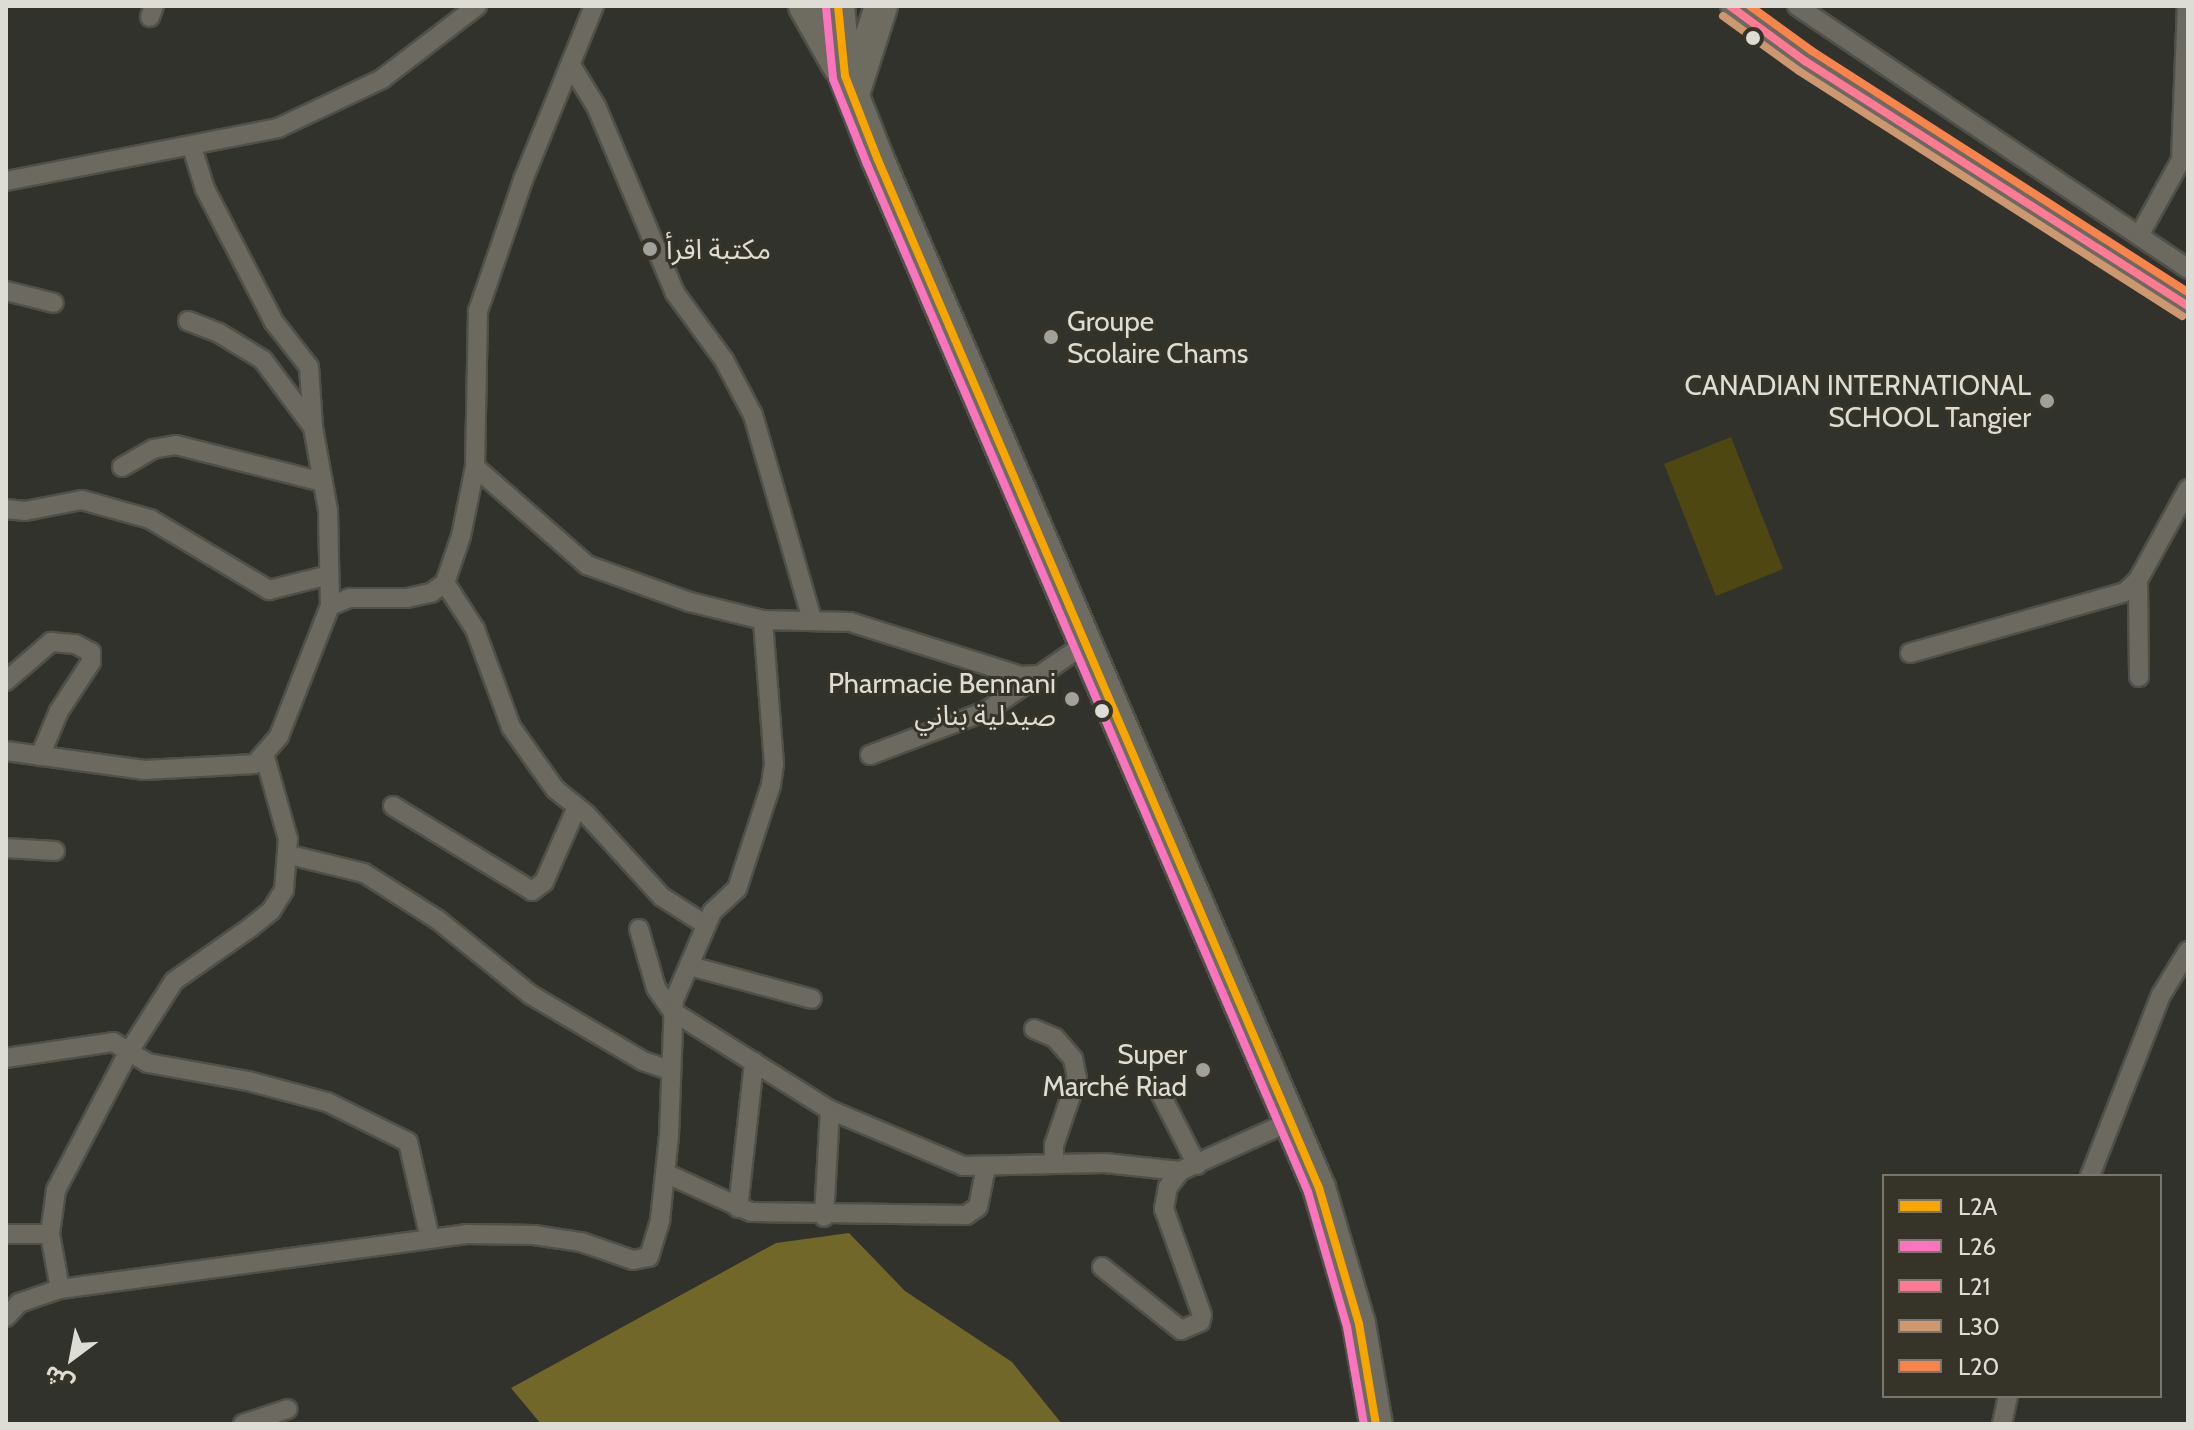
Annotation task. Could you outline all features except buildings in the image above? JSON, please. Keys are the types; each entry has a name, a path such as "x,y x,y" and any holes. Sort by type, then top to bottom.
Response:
{"highway":[{"path":"805,6 849,86 1339,1244 1376,1424"},
{"path":"838,6 849,86"},
{"path":"849,86 857,6"},
{"path":"849,86 881,6"}],"street":[{"path":"6,181 278,128 350,97 417,55 477,6"},
{"path":"330,606 350,598 407,598 431,593 445,583 461,536 475,467 478,311 523,180 572,67 593,6"},
{"path":"1730,6 1805,61 2188,306"},
{"path":"1797,6 2188,269"},
{"path":"2140,234 2181,160 2187,6"},
{"path":"572,67 596,106 675,293 724,360 753,415 812,619"},
{"path":"6,751 145,770 246,766 265,757 289,715 330,606 322,482 313,427 309,367 274,322 205,189 192,147"},
{"path":"6,291 54,303"},
{"path":"188,321 219,333 263,360 313,427"},
{"path":"122,467 153,449 176,445 322,482"},
{"path":"475,467 587,565 690,602 763,620 812,619 867,626 1006,675 1040,675"},
{"path":"1910,653 2110,600 2138,580 2188,489"},
{"path":"6,509 25,511 82,500 150,519 269,590 329,575"},
{"path":"2138,580 2139,677"},
{"path":"445,583 475,629 511,727 555,789 662,897 706,925"},
{"path":"6,1317 19,1303 60,1289 430,1239 534,1235 645,1260 655,1246 665,1173 672,1011 706,925 737,889 771,785 774,764 763,620"},
{"path":"6,681 51,642 75,644 91,652 91,662 59,711 40,756"},
{"path":"870,755 986,711 1085,644"},
{"path":"60,1289 50,1234 56,1190 128,1053 174,981 271,911 284,890 290,855 265,757"},
{"path":"393,806 532,891 544,882 576,809"},
{"path":"6,848 55,851"},
{"path":"290,855 364,873 438,920 531,995 643,1061 669,1070"},
{"path":"639,929 656,988 672,1011 830,1110 963,1166 1054,1164 1188,1168"},
{"path":"2091,1174 2161,995 2188,951"},
{"path":"690,966 812,999"},
{"path":"1034,1029 1055,1038 1073,1059 1077,1078 1054,1145 1054,1164"},
{"path":"6,1058 113,1042 148,1063 295,1092 398,1134 411,1148 430,1239"},
{"path":"738,1208 754,1062"},
{"path":"1160,1093 1188,1168"},
{"path":"824,1217 830,1110"},
{"path":"1102,1267 1181,1330 1200,1322 1202,1315 1164,1209 1168,1187 1188,1168 1289,1122"},
{"path":"665,1173 738,1208 824,1217 966,1215 978,1207 986,1167"},
{"path":"6,1234 50,1234"},
{"path":"2002,1424 2008,1398"},
{"path":"243,1424 288,1409"}],"shaded area":[{"path":"1731,437 1783,569 1716,596 1664,464"},
{"path":"849,1233 905,1291 1012,1362 1062,1424 541,1424 511,1388 776,1243"}],"transit line":[{"name":"L2A","path":"838,6 845,76 878,160 1319,1188 1359,1324 1376,1424"},
{"name":"L21","path":"1730,6 1805,61 2188,306"},
{"name":"L20","path":"1750,6 1812,51 2188,292"},
{"name":"L26","path":"826,7 833,79 867,164 1308,1192 1347,1327 1364,1424"},
{"name":"L30","path":"1723,16 1799,71 2182,316"}],"place":[{"name":"مكتبة اقرأ","path":"650,249"},
{"name":"Groupe Scolaire Chams","path":"1051,337"},
{"name":"CANADIAN INTERNATIONAL SCHOOL Tangier","path":"2047,401"},
{"name":"Pharmacie Bennani صيدلية بناني","path":"1072,699"},
{"name":"Super Marché Riad","path":"1203,1070"}]}
